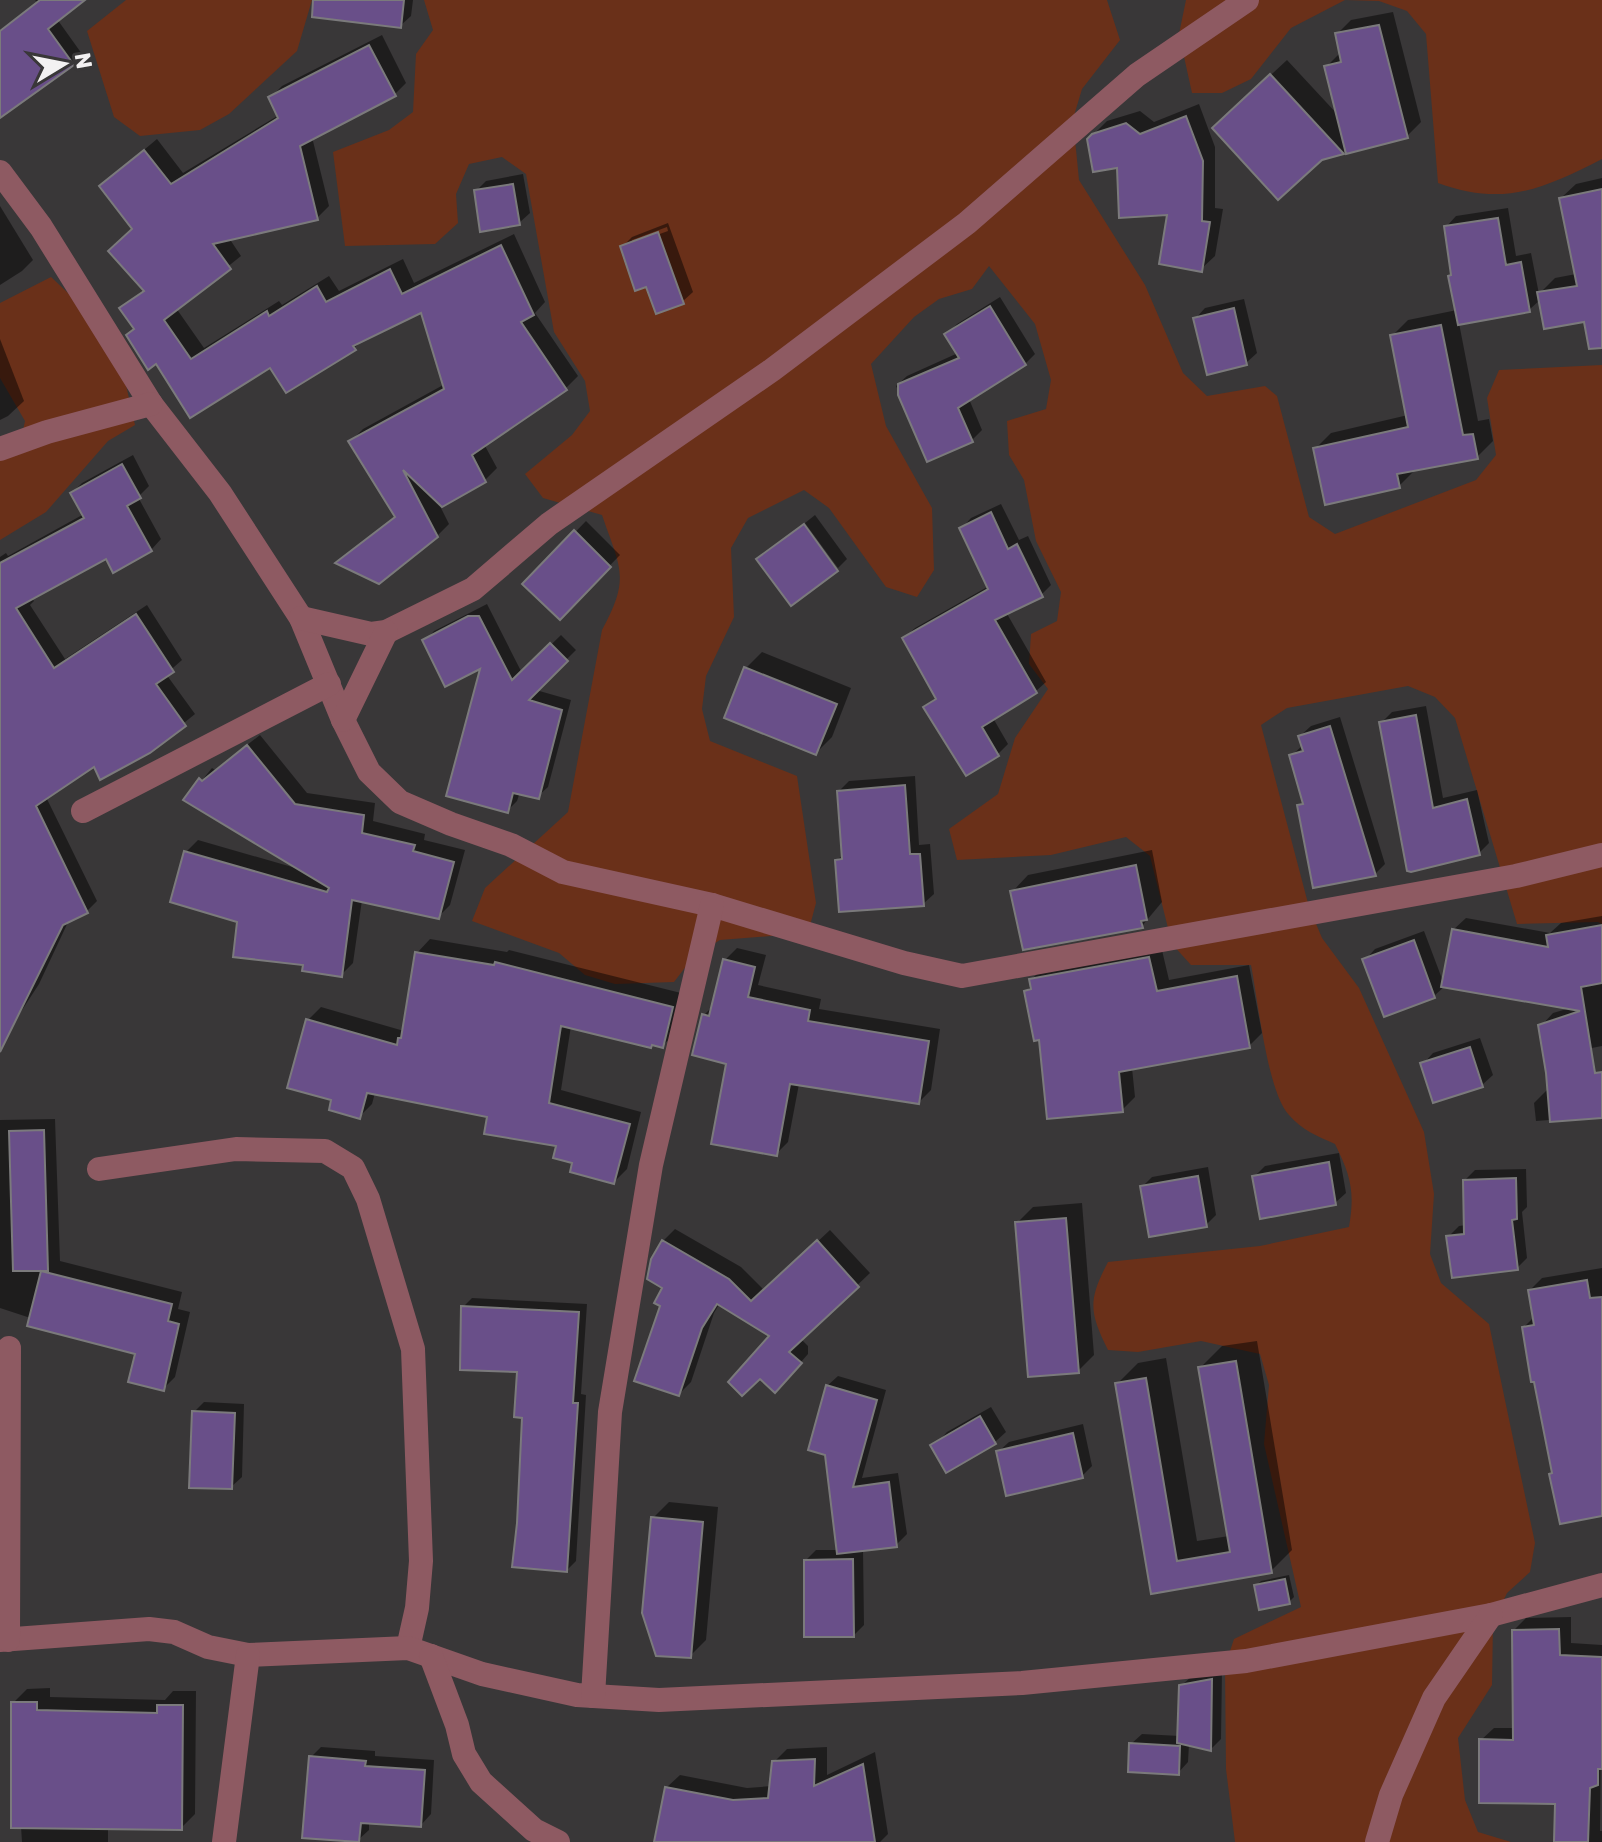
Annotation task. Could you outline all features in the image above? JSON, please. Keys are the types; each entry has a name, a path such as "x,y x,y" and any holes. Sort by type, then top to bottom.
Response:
{"street":[{"path":"301,618 371,634 386,632 473,589 549,524 772,370 967,223 1137,75 1247,0"},
{"path":"0,172 41,227 151,404 220,493 301,618 343,720 369,772 400,802 511,845 563,872 712,905 904,963 962,976 1516,876 1602,855"},
{"path":"0,449 47,432 151,404"},
{"path":"343,720 386,632"},
{"path":"83,811 329,684"},
{"path":"593,1696 610,1412 651,1165 712,905"},
{"path":"99,1169 236,1149 325,1151 353,1168 368,1199 413,1349 421,1561 417,1608 408,1648"},
{"path":"9,1348 4,1640 149,1629 174,1632 208,1647 248,1655 408,1648 482,1674 577,1695 659,1700 1022,1683 1246,1661 1491,1615 1602,1585"},
{"path":"1377,1842 1391,1795 1434,1698 1491,1615"},
{"path":"224,1842 248,1655"},
{"path":"431,1656 457,1725 464,1754 481,1782 534,1830 558,1842"}],"shaded area":[{"path":"126,0 312,0 297,51 229,114 200,130 140,136 114,117 87,31"},
{"path":"424,0 1107,0 1120,40 1082,89 1073,119 1079,180 1145,285 1183,373 1207,396 1265,386 1277,396 1309,517 1335,534 1476,480 1496,455 1487,398 1499,370 1602,365 1602,924 1517,924 1455,718 1435,697 1408,686 1287,708 1261,725 1309,907 1322,938 1359,988 1424,1132 1434,1194 1430,1254 1441,1283 1489,1324 1535,1543 1530,1572 1507,1593 1493,1622 1492,1685 1458,1738 1465,1800 1478,1832 1511,1842 1235,1842 1226,1769 1225,1666 1234,1639 1301,1607 1264,1444 1269,1385 1260,1354 1201,1341 1138,1352 1108,1350 1094,1315 1094,1297 1108,1262 1260,1246 1349,1227 1352,1204 1350,1184 1335,1144 1299,1125 1281,1103 1269,1066 1251,965 1191,965 1172,944 1150,856 1126,837 1051,855 957,860 949,829 998,794 1015,738 1048,689 1029,664 1031,634 1057,621 1061,592 1036,541 1024,480 1009,455 1007,421 1046,409 1051,380 1035,324 989,266 972,289 939,299 914,317 871,364 886,426 932,508 934,570 917,597 886,587 829,508 804,490 748,518 731,548 734,617 706,676 702,709 710,741 797,776 816,903 808,933 720,940 694,956 674,982 615,984 585,975 559,953 472,921 485,888 568,812 602,630 617,597 620,572 602,515 543,498 525,474 572,435 590,411 585,381 554,332 526,174 502,157 469,164 456,194 458,223 435,244 345,246 333,152 389,130 413,112 416,54 433,30"},
{"path":"1186,0 1345,0 1291,28 1251,79 1222,93 1192,93 1179,34"},
{"path":"1345,0 1602,0 1602,159 1542,186 1503,194 1483,194 1438,183 1426,34 1407,11 1379,1"},
{"path":"51,277 83,307 124,376 135,425 108,441 46,512 0,540 0,444 22,435 25,421 0,378 0,303"}],"building":[{"path":"40,0 85,0 48,29 74,65 0,118 0,31"},
{"path":"313,0 404,0 401,28 312,17"},
{"path":"1379,25 1408,138 1346,154 1324,66 1341,62 1335,33"},
{"path":"369,45 396,96 300,146 318,220 213,244 231,269 164,320 191,359 267,311 269,316 317,286 326,302 390,269 402,294 501,245 534,315 521,322 567,390 472,455 486,482 442,507 403,470 438,537 379,584 335,563 395,517 348,441 444,389 421,313 353,346 356,350 286,393 270,368 190,418 156,364 148,370 126,335 134,329 119,308 144,291 108,251 132,229 99,186 144,150 171,184 278,118 268,97"},
{"path":"1270,74 1344,154 1322,160 1278,200 1212,128"},
{"path":"1186,116 1203,161 1202,221 1210,222 1202,272 1159,264 1167,215 1119,218 1117,168 1093,172 1087,139 1092,134 1126,123 1140,134"},
{"path":"513,184 520,225 480,232 474,190"},
{"path":"1602,189 1602,348 1589,349 1584,322 1544,329 1537,292 1577,286 1559,198"},
{"path":"1498,218 1506,265 1521,262 1530,312 1458,325 1448,276 1451,275 1444,226"},
{"path":"658,232 684,304 656,314 646,287 635,291 620,246"},
{"path":"990,306 1026,365 958,408 973,442 927,462 898,395 898,384 959,358 944,334"},
{"path":"1234,308 1247,365 1207,375 1193,318"},
{"path":"1441,325 1463,435 1473,434 1478,459 1397,474 1400,488 1325,505 1313,448 1408,427 1390,335"},
{"path":"122,464 141,498 127,506 152,551 113,573 106,559 16,608 54,668 136,614 174,672 156,684 186,726 150,753 100,780 94,767 36,806 88,913 63,925 0,1052 0,563 84,518 70,493"},
{"path":"991,512 1008,549 1017,544 1043,597 995,620 1037,693 982,727 999,756 966,776 923,707 936,699 902,638 988,589 959,528"},
{"path":"804,524 838,571 791,606 756,559"},
{"path":"574,530 611,567 560,620 522,584"},
{"path":"468,616 479,616 512,680 550,643 568,661 529,700 562,710 539,799 513,793 508,813 446,796 480,669 445,687 422,640"},
{"path":"744,667 837,704 816,755 724,718"},
{"path":"1416,715 1433,808 1467,799 1480,855 1411,872 1407,871 1379,722"},
{"path":"1330,726 1376,876 1313,888 1297,805 1303,804 1289,755 1303,751 1298,736"},
{"path":"247,745 295,804 364,815 362,833 415,845 413,851 454,862 439,919 352,900 342,977 302,971 303,965 233,957 237,922 170,902 184,851 327,892 329,888 183,800 199,778 202,781"},
{"path":"905,785 910,854 920,854 924,906 839,912 835,860 842,859 837,791"},
{"path":"1136,865 1147,920 1141,921 1143,928 1023,950 1010,891"},
{"path":"1602,925 1602,983 1581,987 1595,1073 1602,1072 1602,1118 1550,1122 1538,1025 1580,1011 1441,987 1452,929 1548,947 1546,935"},
{"path":"1414,940 1435,998 1384,1017 1362,959"},
{"path":"415,952 494,965 495,962 673,1007 663,1048 652,1045 651,1048 561,1026 549,1103 630,1124 614,1184 570,1172 572,1163 553,1158 556,1146 484,1134 487,1117 367,1093 360,1119 329,1110 331,1100 287,1088 306,1019 397,1045 398,1038 401,1038"},
{"path":"1149,957 1157,991 1237,976 1250,1048 1119,1072 1123,1112 1047,1119 1039,1040 1034,1041 1024,991 1031,989 1029,979"},
{"path":"723,959 755,967 748,997 810,1010 808,1021 929,1041 919,1104 790,1084 777,1156 711,1144 726,1064 692,1055 702,1014 709,1016"},
{"path":"1470,1047 1483,1087 1433,1103 1420,1063"},
{"path":"44,1130 48,1271 13,1271 9,1131"},
{"path":"1329,1162 1336,1205 1260,1219 1252,1176"},
{"path":"1198,1176 1207,1227 1149,1237 1140,1186"},
{"path":"1516,1178 1517,1219 1512,1220 1518,1270 1452,1278 1446,1236 1464,1234 1463,1180"},
{"path":"1066,1218 1079,1373 1028,1377 1015,1222"},
{"path":"662,1240 729,1279 751,1301 817,1240 859,1287 789,1352 802,1363 775,1393 760,1379 742,1396 728,1382 769,1336 717,1304 702,1328 679,1396 634,1381 660,1306 654,1303 662,1288 647,1279 651,1259"},
{"path":"41,1271 172,1304 168,1321 179,1324 164,1391 128,1382 135,1354 27,1326"},
{"path":"1587,1280 1590,1298 1602,1297 1602,1516 1560,1524 1522,1327 1534,1325 1528,1290"},
{"path":"461,1306 579,1312 573,1403 578,1403 567,1572 512,1567 522,1418 514,1417 517,1372 460,1370"},
{"path":"1236,1361 1272,1573 1151,1594 1115,1383 1146,1378 1177,1561 1230,1552 1198,1367"},
{"path":"826,1385 877,1400 853,1487 889,1482 897,1547 837,1554 825,1455 808,1450"},
{"path":"192,1411 235,1413 232,1489 189,1488"},
{"path":"980,1416 996,1444 946,1473 930,1445"},
{"path":"1073,1433 1083,1478 1006,1496 996,1451"},
{"path":"651,1517 703,1522 691,1658 656,1656 642,1613"},
{"path":"853,1559 854,1637 804,1637 804,1560"},
{"path":"1285,1579 1290,1604 1259,1610 1254,1585"},
{"path":"1559,1629 1560,1655 1602,1657 1602,1769 1598,1769 1598,1785 1590,1788 1588,1842 1554,1842 1555,1804 1479,1803 1479,1739 1513,1740 1512,1630"},
{"path":"1212,1679 1211,1751 1177,1743 1179,1685"},
{"path":"11,1702 37,1702 37,1710 157,1713 157,1705 183,1705 182,1830 11,1828"},
{"path":"1129,1743 1180,1746 1179,1775 1128,1772"},
{"path":"309,1756 366,1761 365,1766 425,1770 421,1827 361,1823 359,1842 302,1838"},
{"path":"815,1759 814,1786 863,1764 875,1842 654,1842 665,1787 733,1800 768,1798 772,1761"}]}
